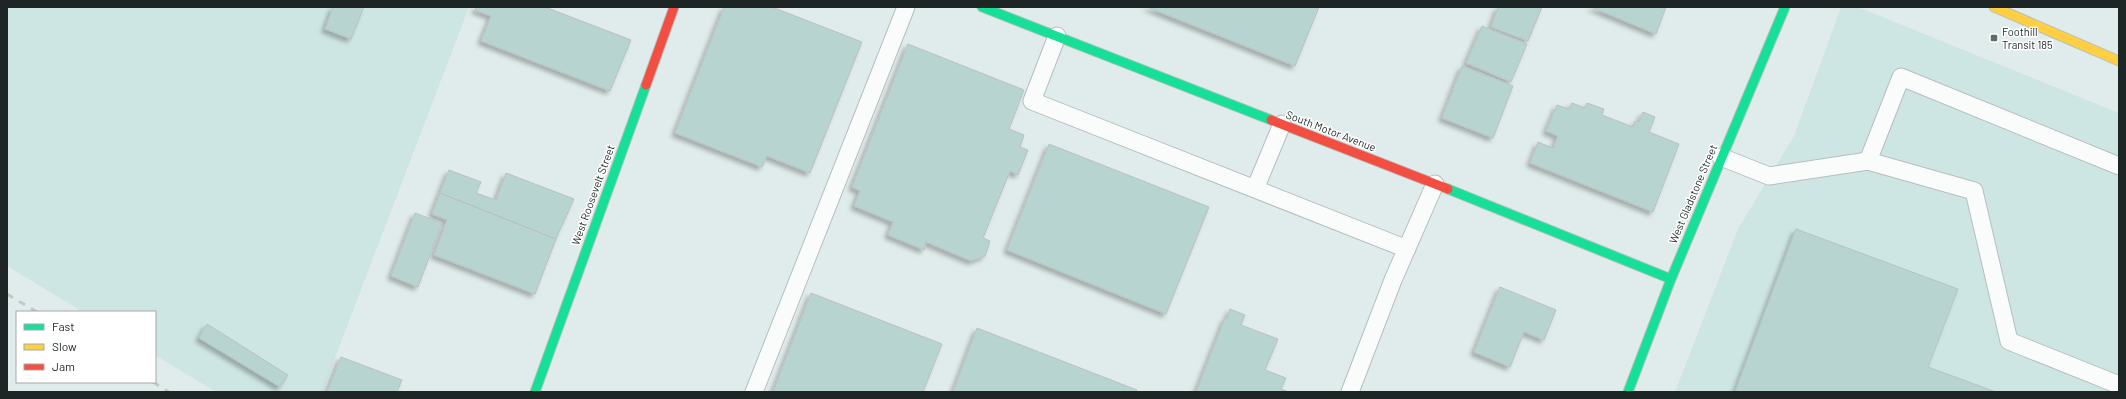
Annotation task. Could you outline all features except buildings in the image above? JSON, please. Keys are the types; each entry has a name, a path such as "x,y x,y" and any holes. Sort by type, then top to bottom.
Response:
{"street":[{"name":"West Roosevelt Street","path":"535,392 674,7"},
{"name":"South Motor Avenue","path":"982,7 1435,184 1671,279"},
{"name":"West Gladstone Street","path":"1628,392 1671,279 1784,7"},
{"path":"1994,7 2119,61"}],"lane":[{"path":"754,392 906,7"},
{"path":"1057,36 1032,101 1407,249"},
{"path":"1868,161 1901,77 2119,166"},
{"path":"1255,189 1282,124"},
{"path":"1721,157 1769,176 1868,161 1974,191 2009,341 2119,385"},
{"path":"1350,392 1393,280 1435,184"}],"shaded area":[{"path":"7,7 469,7 322,392 216,392 156,356 156,311 81,311 7,266"},
{"path":"1841,7 1858,7 2119,113 2119,392 1675,392 1738,229 1794,136"}],"railway":[{"path":"7,294 35,311"},
{"path":"155,383 169,392"}],"traffic: fast":[{"path":"982,7 1271,120"},
{"path":"1628,392 1671,279 1785,7"},
{"path":"535,392 646,85"},
{"path":"1448,189 1671,279"}],"traffic: slow":[{"path":"1994,7 2119,61"}],"traffic: jam":[{"path":"646,85 674,7"},
{"path":"1271,120 1448,189"}],"place":[{"name":"Foothill Transit 185","path":"1994,38"}]}
